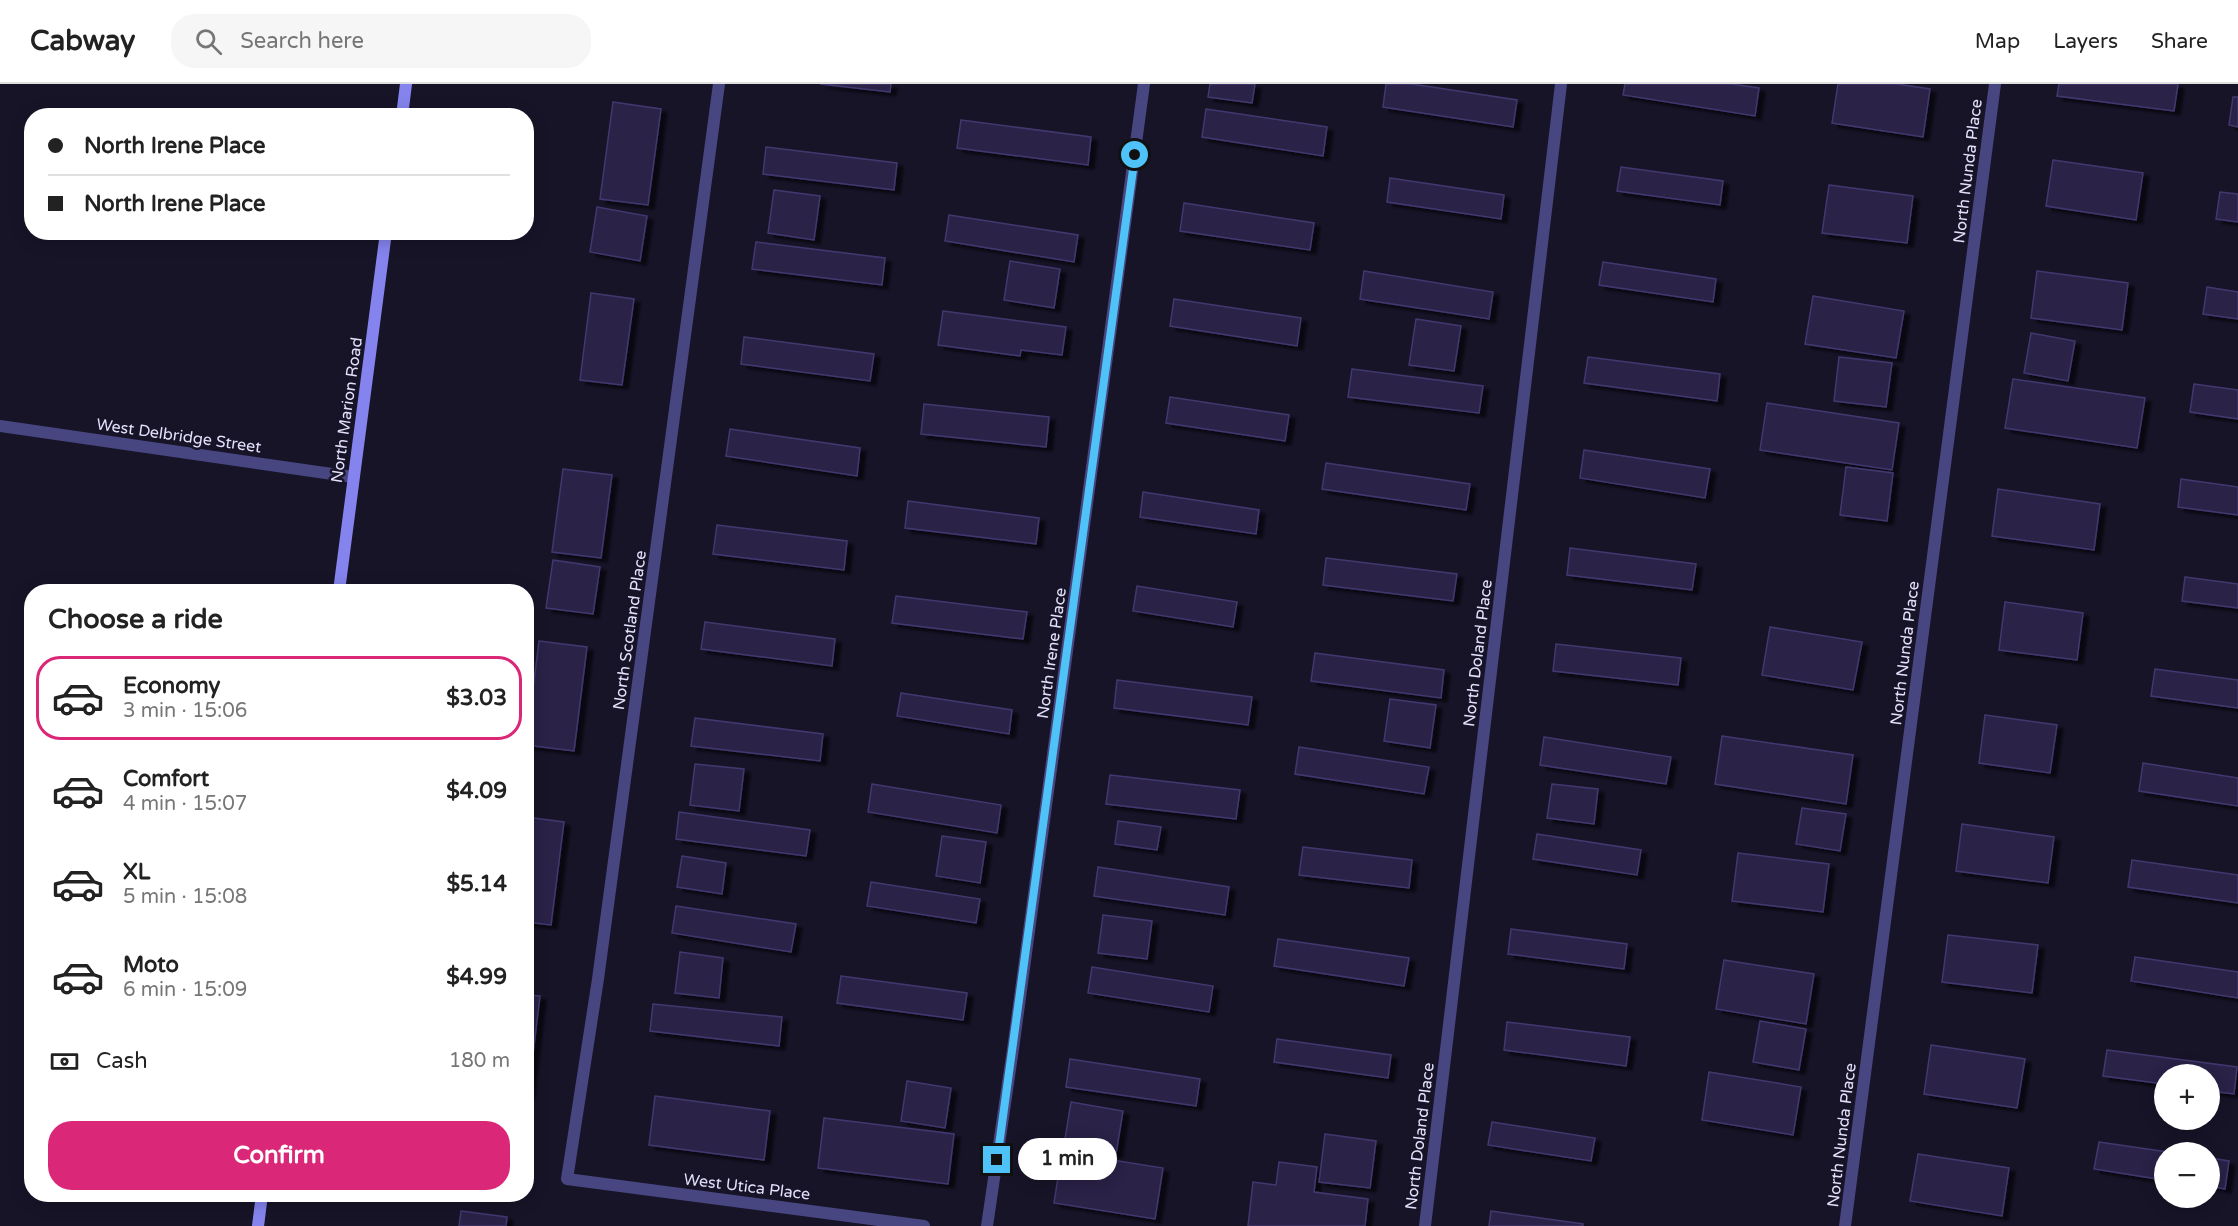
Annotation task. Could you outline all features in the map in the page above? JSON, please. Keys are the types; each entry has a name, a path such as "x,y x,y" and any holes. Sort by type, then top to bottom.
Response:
{"main road":[{"path":"403,108 406,84"},
{"name":"North Marion Road","path":"340,584 385,240"},
{"path":"258,1226 261,1202"}],"street":[{"name":"North Scotland Place","path":"567,1179 600,967 719,84"},
{"name":"North Irene Place","path":"987,1226 1015,1038 1144,84"},
{"name":"North Doland Place","path":"1425,1226 1561,84"},
{"name":"North Nunda Place","path":"1845,1226 1995,84"},
{"name":"West Delbridge Street","path":"0,426 353,477"},
{"name":"West Utica Place","path":"567,1179 924,1226"}],"building":[{"path":"820,84 891,84 890,92"},
{"path":"1210,84 1255,84 1252,103 1208,97"},
{"path":"1386,84 1412,84 1517,100 1513,127 1383,107"},
{"path":"1625,84 1732,84 1759,88 1755,116 1623,95"},
{"path":"1838,84 1897,84 1930,89 1923,137 1832,123"},
{"path":"2059,84 2178,84 2174,111 2057,96"},
{"path":"2233,97 2238,97 2238,127 2229,125"},
{"path":"613,102 661,109 648,205 600,199"},
{"path":"1206,109 1327,127 1323,156 1202,137"},
{"path":"961,120 1091,137 1088,165 957,148"},
{"path":"766,147 897,163 894,190 763,174"},
{"path":"2053,160 2143,173 2136,220 2046,206"},
{"path":"1621,167 1723,181 1720,205 1617,191"},
{"path":"1390,178 1504,195 1501,219 1387,202"},
{"path":"1829,185 1913,196 1907,243 1822,233"},
{"path":"774,190 820,196 814,240 768,233"},
{"path":"2220,192 2238,194 2238,222 2216,219"},
{"path":"1184,203 1314,223 1310,250 1180,231"},
{"path":"597,207 647,216 640,261 590,252"},
{"path":"949,215 1078,235 1074,262 945,241"},
{"path":"756,242 885,258 882,285 752,269"},
{"path":"1010,261 1060,269 1054,308 1004,300"},
{"path":"1603,262 1716,279 1713,302 1599,285"},
{"path":"1364,271 1493,292 1489,319 1360,299"},
{"path":"2037,271 2128,283 2122,330 2031,318"},
{"path":"2207,287 2238,292 2238,319 2203,314"},
{"path":"591,293 634,299 622,385 580,380"},
{"path":"1813,296 1904,311 1896,358 1805,344"},
{"path":"1174,299 1301,318 1297,346 1170,326"},
{"path":"943,311 1066,327 1062,355 1021,350 1020,356 938,345"},
{"path":"1416,319 1461,326 1454,371 1409,365"},
{"path":"2031,333 2075,341 2068,381 2024,373"},
{"path":"744,337 874,354 870,381 741,364"},
{"path":"1588,357 1720,374 1717,401 1584,383"},
{"path":"1839,357 1892,363 1886,407 1834,401"},
{"path":"1352,369 1483,386 1479,413 1348,397"},
{"path":"2013,379 2145,398 2137,448 2005,428"},
{"path":"2194,384 2238,390 2238,419 2190,412"},
{"path":"1170,397 1289,415 1285,441 1166,423"},
{"path":"1767,403 1899,423 1892,470 1760,450"},
{"path":"924,404 1049,417 1046,447 921,434"},
{"path":"730,429 860,448 857,476 726,456"},
{"path":"1584,450 1710,469 1705,498 1580,478"},
{"path":"1326,463 1470,484 1466,510 1322,489"},
{"path":"1846,467 1893,473 1887,521 1840,515"},
{"path":"563,469 612,475 601,558 552,552"},
{"path":"2181,479 2238,487 2238,515 2178,507"},
{"path":"1998,489 2100,504 2094,550 1992,536"},
{"path":"1143,492 1259,510 1256,534 1140,517"},
{"path":"908,501 1039,518 1036,544 905,528"},
{"path":"717,525 847,541 844,570 713,554"},
{"path":"1570,548 1696,564 1692,590 1567,575"},
{"path":"1326,558 1457,574 1453,601 1323,585"},
{"path":"553,560 600,567 593,614 546,608"},
{"path":"2185,577 2238,584 2238,608 2182,601"},
{"path":"1137,586 1237,602 1233,627 1133,611"},
{"path":"896,596 1027,612 1023,639 892,623"},
{"path":"2005,602 2083,613 2077,660 1999,650"},
{"path":"705,622 835,639 832,666 701,649"},
{"path":"1770,627 1862,642 1853,690 1762,675"},
{"path":"539,641 587,647 574,751 534,746 534,681"},
{"path":"1556,644 1681,658 1678,685 1553,671"},
{"path":"1315,653 1444,670 1441,698 1311,681"},
{"path":"2155,669 2238,680 2238,708 2151,696"},
{"path":"1117,680 1252,697 1248,725 1114,708"},
{"path":"901,693 1012,710 1009,734 897,716"},
{"path":"1390,699 1436,705 1430,748 1384,741"},
{"path":"1985,715 2057,725 2050,773 1979,763"},
{"path":"695,718 823,734 820,761 691,746"},
{"path":"1722,736 1853,755 1846,804 1715,784"},
{"path":"1544,737 1671,757 1666,784 1540,765"},
{"path":"1299,747 1429,767 1424,794 1295,774"},
{"path":"2143,763 2238,778 2238,806 2139,791"},
{"path":"695,764 744,769 739,811 690,805"},
{"path":"1110,775 1240,790 1236,819 1106,804"},
{"path":"872,784 1001,805 997,833 868,812"},
{"path":"1552,784 1598,789 1594,824 1547,818"},
{"path":"1802,808 1846,814 1840,851 1796,844"},
{"path":"679,812 810,830 806,856 676,839"},
{"path":"534,818 564,822 551,925 534,923"},
{"path":"1118,821 1161,827 1157,850 1115,844"},
{"path":"1962,824 2054,837 2048,883 1956,871"},
{"path":"1537,834 1641,850 1637,875 1533,859"},
{"path":"942,836 986,842 980,883 936,876"},
{"path":"1303,847 1412,860 1409,888 1299,875"},
{"path":"1738,853 1829,864 1823,912 1732,901"},
{"path":"682,856 726,863 722,894 677,887"},
{"path":"2132,860 2238,875 2238,903 2128,887"},
{"path":"1098,867 1229,887 1225,915 1094,896"},
{"path":"871,882 980,899 976,923 867,906"},
{"path":"676,906 796,924 791,952 672,933"},
{"path":"1103,915 1152,921 1147,959 1098,953"},
{"path":"1511,929 1627,944 1624,969 1508,954"},
{"path":"1948,935 2038,945 2032,993 1942,982"},
{"path":"1278,939 1409,958 1404,986 1274,966"},
{"path":"680,952 723,958 719,998 675,993"},
{"path":"2135,957 2238,972 2238,998 2131,981"},
{"path":"1724,960 1814,974 1806,1024 1716,1009"},
{"path":"1092,967 1213,986 1209,1012 1088,993"},
{"path":"841,976 967,993 963,1020 837,1003"},
{"path":"534,996 540,996 534,1046"},
{"path":"653,1004 782,1017 779,1046 650,1031"},
{"path":"1760,1021 1806,1029 1799,1070 1753,1062"},
{"path":"1507,1022 1630,1037 1626,1066 1504,1050"},
{"path":"1277,1039 1391,1055 1388,1078 1274,1062"},
{"path":"1931,1045 2025,1059 2017,1108 1924,1094"},
{"path":"2107,1050 2214,1064 2154,1064 2154,1083 2103,1076"},
{"path":"1070,1059 1200,1079 1196,1106 1066,1087"},
{"path":"2220,1065 2237,1067 2234,1094 2220,1092"},
{"path":"1709,1072 1801,1087 1793,1135 1702,1120"},
{"path":"907,1081 951,1088 945,1128 901,1121"},
{"path":"655,1096 770,1111 764,1160 649,1145"},
{"path":"1071,1102 1123,1111 1116,1154 1064,1145"},
{"path":"824,1118 954,1134 948,1184 818,1168"},
{"path":"1492,1122 1595,1138 1591,1161 1488,1145"},
{"path":"1325,1134 1376,1141 1370,1188 1319,1182"},
{"path":"2099,1142 2154,1150 2154,1178 2094,1169"},
{"path":"1062,1152 1163,1168 1155,1219 1054,1203"},
{"path":"1918,1154 2009,1168 2002,1216 1910,1201"},
{"path":"2220,1160 2229,1161 2225,1189 2220,1188"},
{"path":"1279,1162 1317,1167 1314,1192 1368,1199 1365,1226 1248,1226 1253,1182 1276,1185"},
{"path":"461,1211 507,1217 506,1226 459,1226"},
{"path":"1491,1211 1583,1224 1583,1226 1489,1226"}],"route":[{"path":"997,1160 1135,155"}]}
